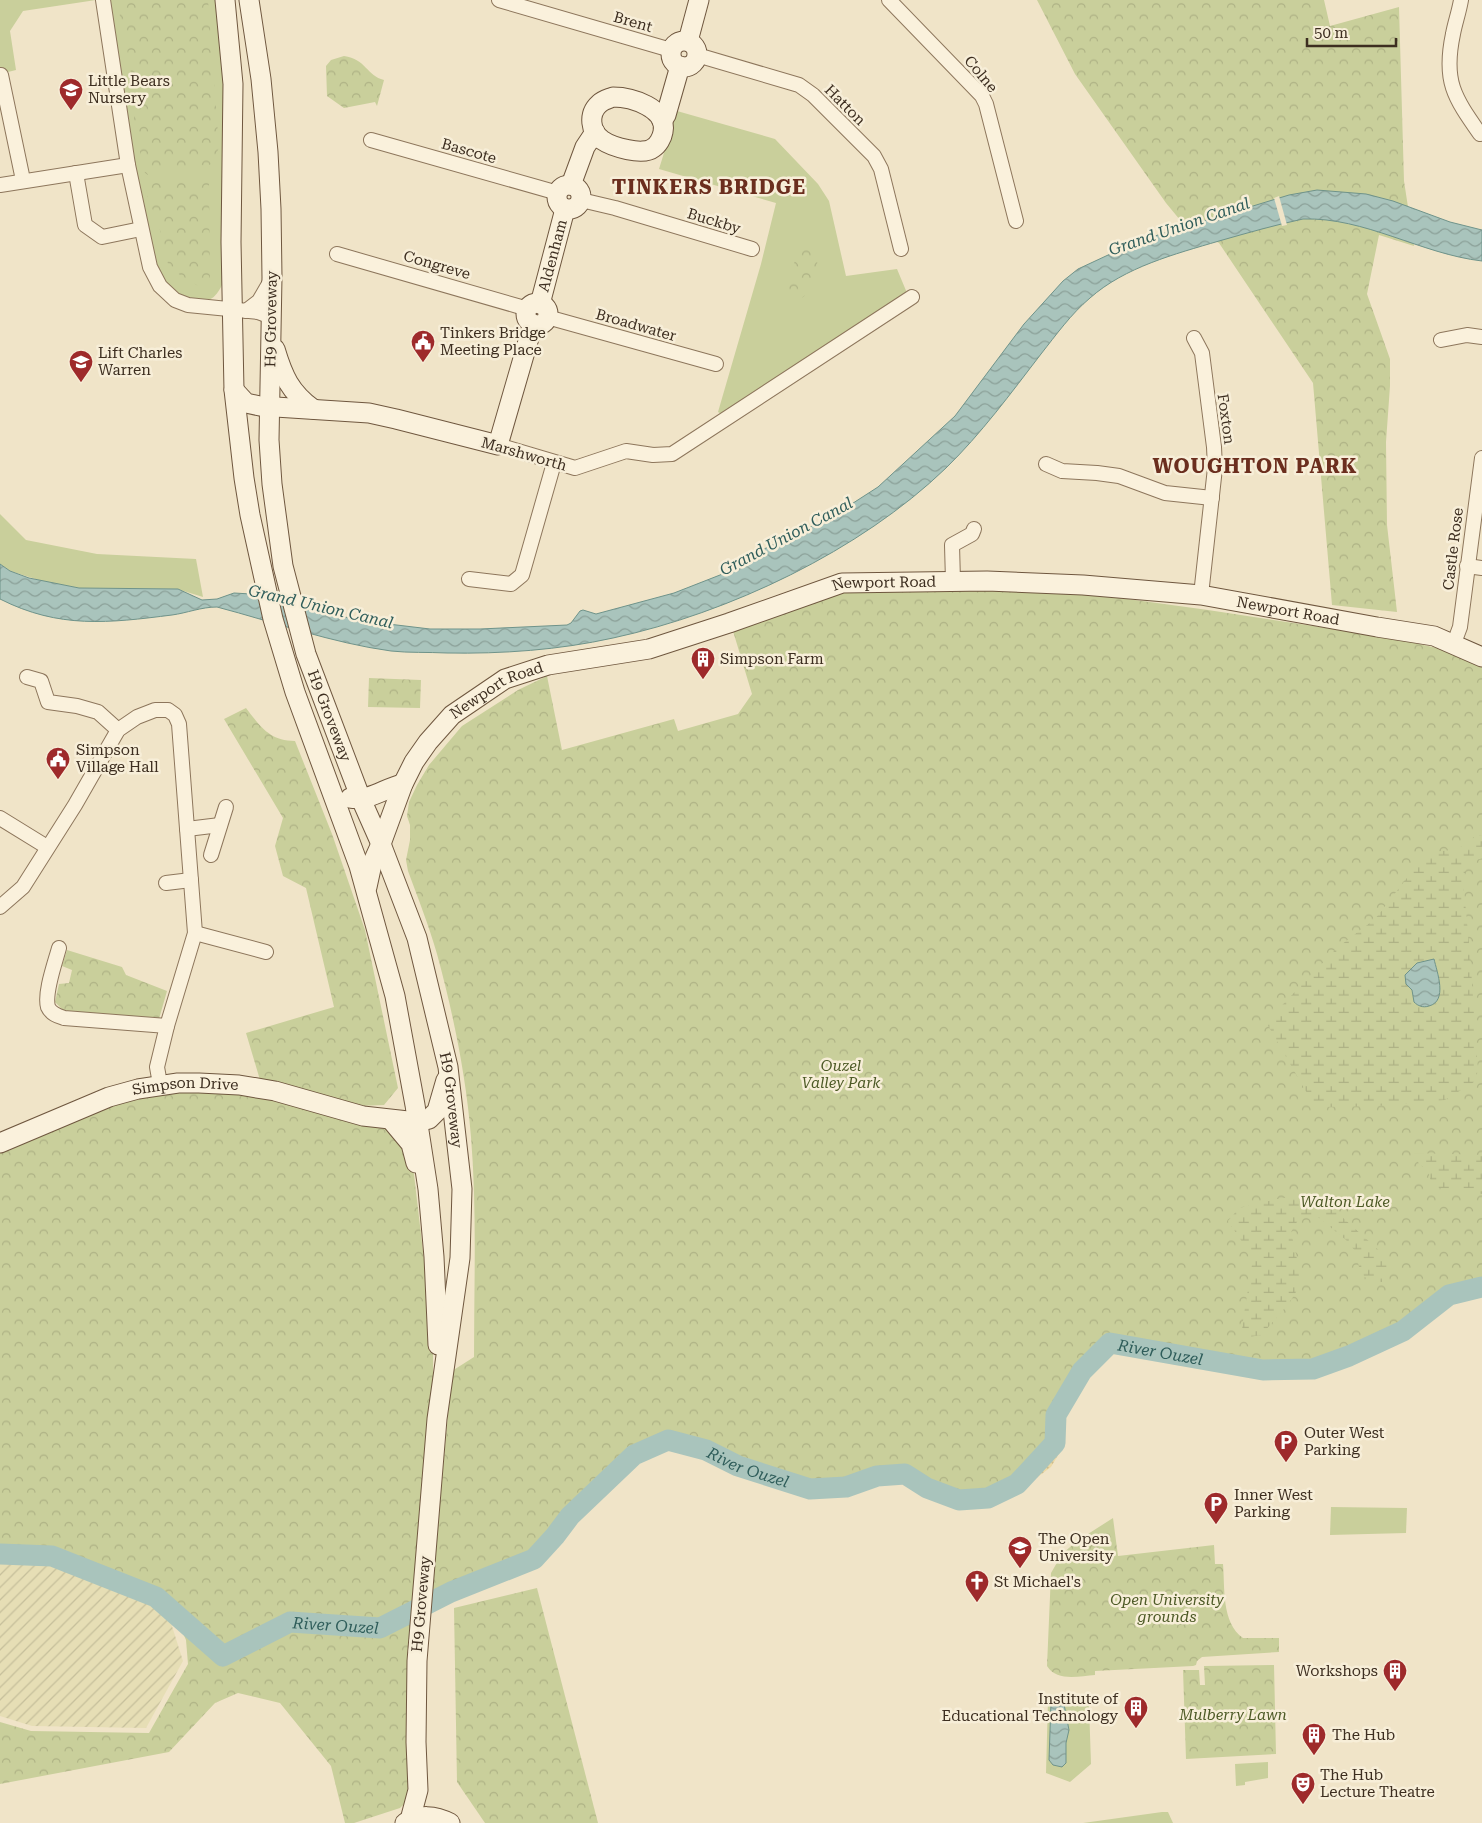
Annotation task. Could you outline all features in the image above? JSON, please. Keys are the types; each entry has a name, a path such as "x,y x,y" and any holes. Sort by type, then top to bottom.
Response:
{"street":[{"path":"103,0 128,165 150,267 160,286 175,300 188,305 258,312 266,315 271,326"},
{"name":"H9 Groveway","path":"225,0 233,84 239,310 233,346 234,386 239,439 250,515 272,619 295,692 367,890 395,996 422,1114 434,1257 438,1341 437,1419"},
{"name":"H9 Groveway","path":"249,0 261,79 271,209 271,326 276,373 264,407 269,440 272,484 284,566 306,654 361,799 418,938 448,1066 462,1189 460,1258 437,1419 417,1661 416,1742 418,1790 407,1821"},
{"name":"Brent","path":"499,0 675,58"},
{"path":"662,121 666,115 676,43 692,48 699,0"},
{"name":"Colne","path":"889,0 982,96 986,104 1016,221"},
{"path":"1461,0 1450,54 1449,75 1458,102 1480,134"},
{"name":"Hatton","path":"692,48 799,85 813,94 874,156 881,169 901,249"},
{"path":"1,76 23,180"},
{"path":"620,97 653,109 662,121 664,130 662,137 653,149 639,152 601,140 595,132 592,119 594,109 603,100 620,97"},
{"name":"Aldenham","path":"498,445 584,147 595,132"},
{"name":"Bascote","path":"370,140 569,197"},
{"path":"0,184 128,165"},
{"path":"76,173 85,225 102,237 141,229"},
{"name":"Buckby","path":"569,197 615,208 752,249"},
{"name":"Congreve","path":"337,254 521,306 537,314"},
{"path":"239,310 259,301 272,277"},
{"name":"Marshworth","path":"264,407 368,413 498,445 575,468 626,451 653,455 672,454 912,297"},
{"name":"Broadwater","path":"537,314 716,364"},
{"path":"1442,340 1467,335 1482,337"},
{"name":"Foxton","path":"1194,338 1202,354 1215,468 1201,595"},
{"path":"276,373 290,386 298,397 314,409"},
{"path":"234,386 246,403 264,407"},
{"path":"239,439 246,419 264,407"},
{"name":"Castle Rose","path":"1454,643 1460,627 1482,458"},
{"path":"469,579 511,584 522,575 522,557 554,463"},
{"path":"1046,464 1062,472 1097,472 1119,476 1164,493 1212,498"},
{"path":"953,581 952,545 972,534 974,529"},
{"path":"1467,566 1482,568"},
{"name":"Newport Road","path":"367,890 368,874 381,844 397,786 428,742 452,715 505,679 548,665 649,649 842,583 953,581 1084,585 1201,595 1377,627 1423,633 1454,643 1482,657"},
{"path":"27,677 40,681 48,702 77,706 98,712 118,730"},
{"path":"0,906 23,887 75,804 118,730 137,717 155,710 168,710 175,715 179,724 195,933 166,1026 157,1067 160,1084"},
{"path":"349,766 365,778 397,786"},
{"path":"332,795 361,799 369,798 397,786"},
{"path":"211,855 226,807"},
{"path":"0,818 47,848"},
{"path":"188,829 220,825"},
{"path":"166,883 192,880"},
{"path":"195,933 266,952"},
{"path":"59,948 47,994 48,1008 54,1014 64,1018 166,1026"},
{"path":"422,1114 437,1111 443,1094 448,1066"},
{"name":"Simpson Drive","path":"0,1144 109,1097 138,1088 160,1084 199,1082 239,1085 275,1091 362,1116 384,1118 422,1114"},
{"path":"422,1114 457,1135"},
{"path":"384,1118 411,1144 415,1158 424,1226 434,1257"},
{"path":"418,1790 445,1821"},
{"path":"407,1821 430,1816 445,1821"}],"shaded area":[{"path":"0,1562 52,1564 151,1605 171,1623 183,1661 146,1728 32,1726 0,1716"}],"green space":[{"path":"0,0 96,0 23,11 10,31 16,70 0,74"},
{"path":"110,0 216,0 224,76 223,283 215,295 208,300 183,299 164,280 155,262 137,179"},
{"path":"119,0 208,0 219,148 210,165 177,167 152,178 145,173 135,130 130,63 120,18"},
{"path":"1037,0 1324,0 1330,26 1399,7 1404,181 1414,246 1379,235 1367,294 1390,359 1386,442 1387,525 1397,612 1332,605 1313,383 1219,243 1185,226 1166,203 1075,74"},
{"path":"344,56 357,60 378,78 384,80 377,106 375,102 344,108 327,96 326,66 331,60"},
{"path":"677,111 775,139 818,184 829,201 846,276 897,269 907,293 723,415 718,412 761,264 776,203 659,169"},
{"path":"177,178 209,180 210,290 198,286 169,268 159,226 147,195 151,184"},
{"path":"803,245 806,245 814,254 817,264 810,287 802,298 797,299 790,295 789,281 797,256"},
{"path":"0,514 26,540 97,554 196,559 203,597 177,589 79,588 45,582 10,571 0,564"},
{"name":"Ouzel Valley Park","path":"940,587 1062,590 1208,610 1393,638 1450,651 1482,665 1482,1287 1449,1295 1403,1331 1349,1356 1313,1369 1263,1370 1110,1343 1082,1371 1056,1415 1055,1443 1025,1479 988,1498 959,1500 927,1488 904,1474 877,1476 846,1487 810,1489 738,1466 706,1450 668,1440 634,1455 570,1516 534,1559 451,1592 421,1607 418,1790 400,1808 354,1823 345,1823 331,1766 280,1703 238,1693 215,1703 169,1752 0,1784 0,1722 31,1731 149,1733 188,1664 186,1640 175,1615 155,1597 52,1556 0,1554 0,1143 178,1083 377,1116 404,1145 413,1166 433,1337 433,1577 452,1371 474,1357 475,1219 471,1137 458,1044 437,954 408,871 406,860 410,840 410,825 407,816 409,802 417,785 429,765 462,726 518,690 547,676 562,750 674,719 678,731 738,714 752,694 733,631 846,591"},
{"path":"369,678 421,680 420,708 368,707"},
{"path":"246,708 266,731 278,738 295,741 332,834 365,930 398,1088 384,1105 356,1106 260,1080 246,1033 334,1007 306,888 283,876 275,846 283,818 224,719"},
{"path":"1482,835 1482,859 1468,860 1463,880 1478,1071 1474,1082 1445,1100 1376,1106 1315,1107 1266,1022 1337,948 1375,919 1410,874 1435,852 1458,849 1474,837"},
{"path":"67,950 122,967 126,975 167,991 159,1019 67,1014 55,1002 59,984 69,983 72,970 62,966"},
{"path":"1414,1153 1482,1155 1482,1194 1436,1187 1431,1182 1428,1170 1419,1164"},
{"path":"1282,1198 1316,1198 1331,1207 1383,1254 1391,1267 1382,1282 1369,1281 1360,1272 1356,1252 1346,1240 1318,1217 1301,1215 1291,1232 1299,1275 1296,1292 1282,1312 1261,1335 1249,1337 1242,1327 1253,1258 1228,1221 1239,1208"},
{"path":"1331,1507 1407,1508 1406,1533 1330,1535"},
{"name":"Open University grounds","path":"1113,1518 1118,1556 1214,1545 1215,1564 1223,1564 1225,1604 1231,1623 1243,1638 1279,1638 1279,1652 1202,1657 1193,1666 1095,1671 1095,1675 1069,1677 1051,1671 1047,1666 1051,1573 1062,1554 1077,1541"},
{"path":"537,1588 598,1823 485,1823 457,1782 454,1608"},
{"name":"Mulberry Lawn","path":"1274,1665 1276,1754 1186,1759 1183,1670 1199,1670 1200,1685 1205,1685 1204,1666"},
{"path":"1048,1700 1068,1700 1078,1706 1089,1705 1091,1764 1070,1782 1046,1773"},
{"path":"1268,1762 1268,1778 1245,1782 1245,1785 1236,1786 1235,1764"},
{"path":"1168,1812 1173,1823 1083,1823"}],"sand":[{"path":"1048,1425 1065,1426 1063,1447 1051,1467 1027,1485 1020,1478 1044,1449"}],"water":[{"path":"1317,190 1366,194 1393,201 1450,222 1482,230 1482,261 1437,251 1349,224 1303,219 1185,251 1135,270 1104,287 1076,311 971,441 946,468 912,498 874,526 833,552 791,575 702,613 657,627 572,646 509,652 405,652 347,643 217,607 149,618 85,621 43,615 22,609 0,599 0,564 10,571 29,578 79,588 178,589 202,600 217,599 234,593 251,594 326,611 355,620 430,629 567,625 583,610 596,614 674,593 720,575 744,563 762,550 833,516 878,487 955,416 1024,324 1063,281 1078,269 1121,249 1158,235 1289,195"},
{"path":"1434,959 1440,986 1438,998 1435,1003 1429,1006 1417,1005 1414,1002 1412,990 1406,984 1405,975 1417,963"},
{"path":"1051,1702 1064,1704 1069,1730 1066,1743 1066,1763 1062,1767 1053,1765 1049,1760"}],"pier":[{"path":"1279,196 1287,225 1282,226 1274,198"}],"waterway":[{"name":"River Ouzel","path":"0,1554 52,1556 156,1597 223,1656 290,1622 380,1628 451,1592 534,1559 570,1516 634,1455 668,1440 706,1450 738,1466 810,1489 846,1487 877,1476 905,1474 927,1488 959,1500 988,1498 1017,1484 1055,1443 1056,1415 1082,1371 1110,1343 1263,1370 1313,1369 1349,1356 1403,1331 1449,1295 1482,1287"}],"place":[{"name":"Little Bears Nursery","path":"71,111"},
{"name":"Tinkers Bridge Meeting Place","path":"423,363"},
{"name":"Lift Charles Warren","path":"81,383"},
{"name":"Simpson Farm","path":"703,680"},
{"name":"Simpson Village Hall","path":"58,780"},
{"name":"Outer West Parking","path":"1286,1463"},
{"name":"Inner West Parking","path":"1216,1525"},
{"name":"The Open University","path":"1020,1569"},
{"name":"St Michael's","path":"977,1603"},
{"name":"Workshops","path":"1395,1692"},
{"name":"Institute of Educational Technology","path":"1136,1729"},
{"name":"The Hub","path":"1314,1756"},
{"name":"The Hub Lecture Theatre","path":"1303,1805"}],"district":[{"name":"TINKERS BRIDGE","path":"709,187"},
{"name":"WOUGHTON PARK","path":"1255,466"}],"water label":[{"name":"Grand Union Canal","path":"1179,226"},
{"name":"Grand Union Canal","path":"786,536"},
{"name":"Grand Union Canal","path":"321,606"}],"park label":[{"name":"Walton Lake","path":"1345,1202"}]}
